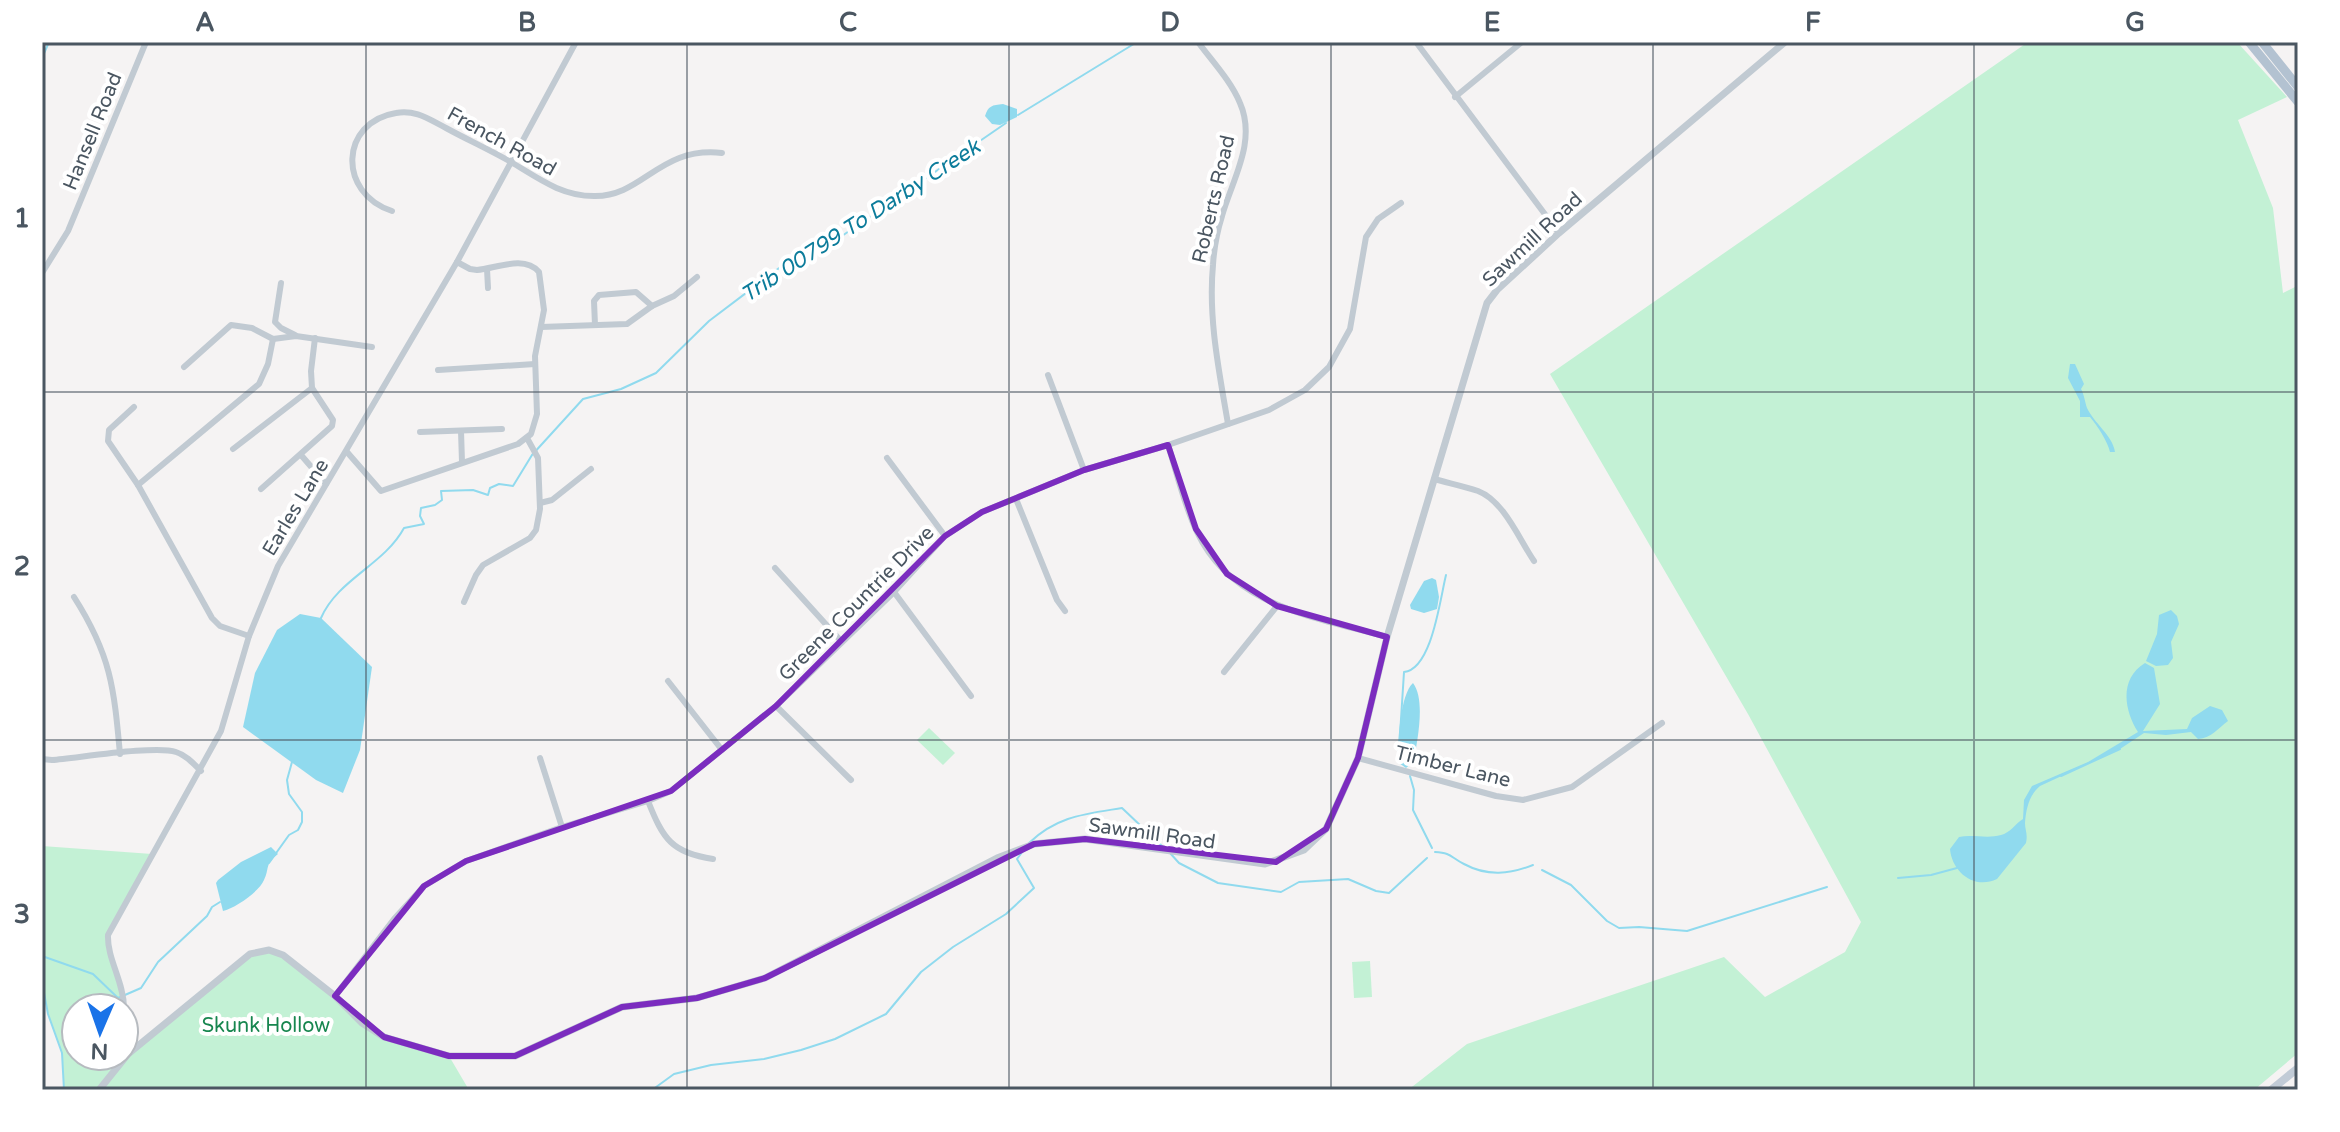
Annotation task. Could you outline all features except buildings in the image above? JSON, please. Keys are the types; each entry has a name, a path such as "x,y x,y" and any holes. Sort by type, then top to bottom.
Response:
{"main road":[{"path":"2249,42 2298,102"},
{"path":"2262,42 2298,87"},
{"path":"2271,1090 2298,1068"}],"street":[{"name":"Hansell Road","path":"42,273 68,231 146,42"},
{"name":"Earles Lane","path":"121,992 108,935 221,731 249,636 278,566 457,262 576,42"},
{"name":"Roberts Road","path":"1198,42 1236,95 1245,123 1244,151 1222,214 1216,242 1211,296 1228,424"},
{"path":"1416,42 1559,233"},
{"path":"1455,97 1522,42"},
{"name":"Sawmill Road","path":"140,1044 250,954 269,950 283,955 335,996 362,1023 384,1037 449,1056 515,1056 622,1007 697,998 765,978 997,858 1034,844 1085,839 1265,864 1304,850 1326,829 1358,758 1387,637 1487,303 1559,233 1785,42"},
{"name":"French Road","path":"392,211 378,206 364,195 353,170 356,145 365,130 377,119 400,112 418,113 511,162 552,188 595,196 615,194 681,155 706,151 722,153"},
{"name":"Greene Countrie Drive","path":"335,996 394,919 424,886 466,861 671,791 776,706 894,592 945,536 982,512 1084,470 1269,410 1316,381 1329,367 1350,329 1366,237 1378,219 1401,203"},
{"path":"347,452 381,491 518,444 534,430 537,414 535,350 544,310 538,269 519,264 470,269 457,262"},
{"path":"487,269 488,288"},
{"path":"541,327 632,323 697,277"},
{"path":"281,283 275,322 296,336"},
{"path":"595,325 594,301 599,295 636,292 652,306"},
{"path":"184,367 231,325 252,328 273,339 296,336 372,347"},
{"path":"261,489 328,432 333,420 312,388 315,338"},
{"path":"138,485 259,384 268,364 273,339"},
{"path":"438,370 535,364"},
{"path":"1048,375 1084,470"},
{"path":"233,449 312,388"},
{"path":"134,407 107,433 110,445 138,485 212,618 220,626 249,636"},
{"path":"420,432 502,429"},
{"path":"461,431 462,462"},
{"path":"464,602 483,565 533,535 538,525 538,458 527,438"},
{"path":"1168,445 1196,529 1210,555 1236,582 1277,606 1387,637"},
{"path":"301,455 326,484"},
{"path":"887,458 945,536"},
{"path":"540,503 552,500 591,469"},
{"path":"1434,479 1480,491 1491,500 1534,561"},
{"path":"1016,499 1057,600 1065,611"},
{"path":"775,568 841,641"},
{"path":"894,592 971,696"},
{"path":"74,597 87,617 113,681 120,754"},
{"path":"1224,672 1277,606"},
{"path":"668,681 722,750"},
{"path":"776,706 851,780"},
{"name":"Timber Lane","path":"1358,758 1496,796 1523,800 1572,787 1662,723"},
{"path":"42,759 158,750 176,752 201,771"},
{"path":"540,758 562,827"},
{"path":"648,801 660,831 672,845 684,852 713,859"},
{"name":"Sawmill Road","path":"99,1090 114,1072"}],"highlighted area":[{"path":"1168,445 1196,529 1227,574 1277,606 1387,637 1358,758 1326,829 1276,862 1085,839 1034,844 765,978 697,998 622,1007 515,1056 449,1056 384,1037 335,996 424,886 466,861 671,791 776,706 945,536 982,512 1084,470"}],"green space":[{"path":"2028,42 2237,42 2287,97 2238,120 2273,208 2283,293 2298,288 2298,1053 2254,1090 1408,1090 1467,1044 1724,957 1765,997 1845,952 1861,922 1748,714 1550,374"},
{"path":"929,728 955,753 943,765 917,740"},
{"name":"Skunk Hollow","path":"42,846 152,854 108,935 120,992 60,992 60,1047 48,1014 42,982"},
{"name":"Skunk Hollow","path":"269,950 283,955 383,1037 449,1056 469,1090 64,1090 63,1072 140,1072 140,1043 250,954"},
{"path":"1370,961 1372,997 1354,998 1352,962"}],"water":[{"path":"1003,104 1017,109 1017,117 1000,125 992,124 985,116 988,110"},
{"path":"2070,364 2075,364 2084,384 2081,389 2087,408 2111,440 2115,452 2110,452 2090,417 2080,417 2080,401 2068,378"},
{"path":"1436,580 1439,597 1437,609 1424,613 1411,609 1410,605 1424,581"},
{"path":"2171,610 2179,624 2171,642 2173,658 2168,665 2156,666 2146,661 2157,634 2159,615"},
{"path":"300,614 321,618 372,667 360,750 343,793 316,780 243,727 255,673 277,630"},
{"path":"2145,663 2154,668 2160,704 2143,731 2187,729 2192,718 2210,706 2222,710 2228,721 2211,735 2198,739 2191,732 2166,735 2144,733 2120,749 2040,786 2027,808 2026,843 1997,879 1980,882 1960,872 1950,849 1959,837 1996,836 2007,832 2023,819 2024,800 2032,786 2088,762 2138,732 2126,695 2131,677"},
{"path":"1413,683 1419,700 1420,721 1414,761 1406,768 1399,763 1397,756 1405,697"},
{"path":"271,847 278,854 269,864 261,885 246,899 223,911 216,883 218,880 241,862"}],"waterway":[{"path":"42,58 49,42"},
{"name":"Trib 00799 To Darby Creek","path":"1018,115 1137,42"},
{"name":"Trib 00799 To Darby Creek","path":"321,618 338,593 385,552 404,528 424,524 420,516 421,508 442,500 441,491 473,490 488,495 490,488 499,484 513,486 532,455 583,399 621,389 656,373 709,321 783,265 839,238 1006,123"},
{"path":"1400,735 1404,672 1414,668 1428,646 1446,575"},
{"path":"2061,776 2120,749"},
{"name":"Trib 00799 To Darby Creek","path":"269,863 302,822 302,812 289,794 287,780 292,762"},
{"path":"1410,776 1414,790 1413,810 1432,848"},
{"path":"1029,843 1061,822 1122,808 1162,846"},
{"path":"652,1090 674,1074 801,1050 835,1039 886,1014 921,972 953,947 1006,914 1034,888 1017,859 1023,851"},
{"path":"1435,852 1448,854 1482,871 1507,872 1533,865"},
{"path":"1170,853 1179,863 1218,883 1281,892 1299,882 1348,879 1389,893 1427,858"},
{"path":"1898,878 1931,875 1957,868"},
{"path":"1542,870 1571,885 1607,921 1619,928 1687,931 1827,887"},
{"name":"Trib 00799 To Darby Creek","path":"42,956 93,974 118,998 141,988 158,962 220,902"},
{"path":"42,982 48,1014 62,1053 64,1090"}]}
